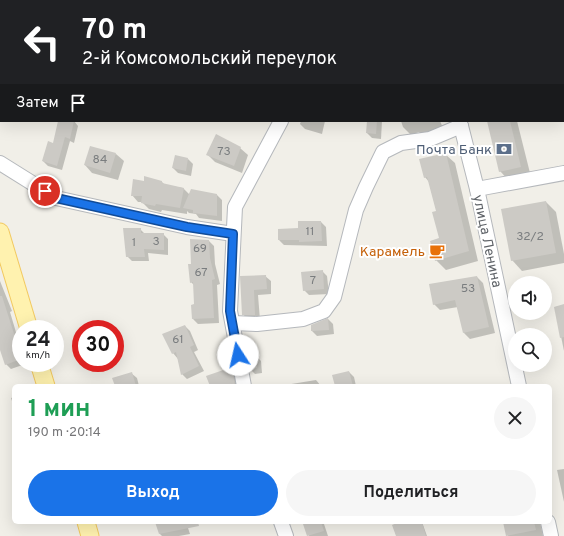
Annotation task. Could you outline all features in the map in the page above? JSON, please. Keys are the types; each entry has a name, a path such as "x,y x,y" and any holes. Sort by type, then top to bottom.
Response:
{"main road":[{"path":"0,232 26,320"},
{"path":"42,372 45,384"},
{"path":"87,524 90,536"}],"street":[{"path":"244,384 230,311 235,207 280,122"},
{"path":"233,323 258,324 303,319 324,311 334,297 356,210 383,152 401,143 430,139 460,123"},
{"name":"улица Ленина","path":"460,123 477,189 519,384"},
{"path":"0,163 56,198 187,227 233,234"},
{"path":"477,189 564,173"},
{"path":"282,524 286,536"},
{"path":"548,524 551,536"}],"building":[{"path":"58,122 74,122 70,139 65,137 57,166 42,161 48,141 53,143"},
{"path":"367,122 377,122 376,134 366,133"},
{"path":"487,122 510,122 521,167 499,172"},
{"path":"216,134 241,147 234,166 206,155"},
{"path":"90,146 116,153 110,173 84,165"},
{"path":"446,153 469,251 435,261 430,241 439,238 432,212 436,211 427,177 424,178 419,159"},
{"path":"175,155 188,158 186,171 172,168"},
{"path":"144,176 162,181 162,183 184,188 180,208 141,203 142,196 131,196 133,179 144,181"},
{"path":"191,189 217,194 217,216 193,213 193,210 183,208"},
{"path":"546,201 556,253 511,261 501,209"},
{"path":"298,221 321,221 322,241 299,242 299,240 278,240 278,229 298,228"},
{"path":"123,228 141,228 141,233 164,233 164,250 144,249 145,257 126,257"},
{"path":"190,239 209,240 210,258 215,279 212,280 214,318 192,319 191,305 194,304 193,282 190,283 188,264 191,264"},
{"path":"323,270 324,289 303,291 301,272"},
{"path":"266,275 267,289 254,290 255,315 242,315 240,276"},
{"path":"477,276 489,327 463,333 455,300 433,305 429,284"},
{"path":"0,296 2,296 12,328 12,362 5,365 0,350"},
{"path":"564,304 564,337 560,338 554,307"},
{"path":"328,318 329,330 311,331 311,325"},
{"path":"185,325 194,345 190,347 199,366 181,375 176,352 172,354 162,334"},
{"path":"247,355 257,355 257,368 249,369"},
{"path":"232,367 235,384 209,384 206,376"},
{"path":"349,371 352,384 334,384 332,375"},
{"path":"132,372 135,384 114,384 112,378"},
{"path":"156,524 198,524 199,526 159,534"},
{"path":"303,524 322,524 324,531 307,536"},
{"path":"423,524 426,536 396,536 392,525"},
{"path":"503,524 534,524 536,530 506,536"}],"place":[{"name":"Почта Банк","path":"504,149"},
{"name":"Карамель","path":"437,251"}],"route":[{"path":"45,191 56,198 187,227 233,234 230,311 238,355"}]}
